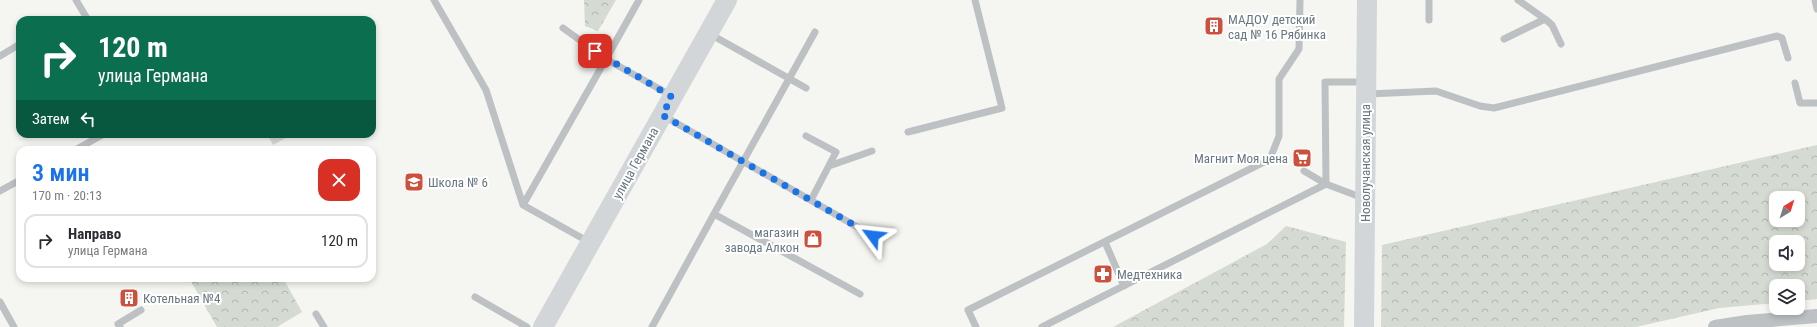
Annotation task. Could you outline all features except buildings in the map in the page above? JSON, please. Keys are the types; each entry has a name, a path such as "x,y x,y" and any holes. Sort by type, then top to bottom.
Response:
{"street":[{"name":"улица Германа","path":"543,327 727,0"},
{"name":"Новолучанская улица","path":"1364,327 1367,0"},
{"path":"1715,327 1817,316"}],"lane":[{"path":"76,0 86,16"},
{"path":"434,0 486,90 523,205 590,243"},
{"path":"523,205 639,0"},
{"path":"908,132 1002,108 975,0"},
{"path":"976,327 968,310 1270,159 1279,136 1279,79 1300,50 1300,0"},
{"path":"1429,0 1429,20"},
{"path":"1518,0 1552,25 1561,44"},
{"path":"1815,0 1817,9"},
{"path":"1504,39 1545,19"},
{"path":"563,28 606,59 672,97"},
{"path":"652,327 815,32"},
{"path":"708,33 806,88"},
{"path":"1326,184 1325,82 1365,88 1436,92 1480,106 1494,108 1777,36 1782,38 1788,58"},
{"path":"0,56 16,46"},
{"path":"1795,83 1800,103 1817,103"},
{"path":"662,115 873,236"},
{"path":"806,136 836,152 811,200"},
{"path":"82,146 97,138"},
{"path":"828,166 872,151"},
{"path":"1272,153 1279,157"},
{"path":"1304,172 1326,184 1365,199"},
{"path":"0,191 16,182"},
{"path":"1042,327 1326,184"},
{"path":"714,214 860,294"},
{"path":"1105,242 1124,286"},
{"path":"475,297 527,327"},
{"path":"0,302 14,327"},
{"path":"120,327 118,324 141,310"},
{"path":"316,314 324,327"}],"green space":[{"path":"584,0 616,0 598,31 585,26"},
{"path":"269,138 286,138 273,145"},
{"path":"1817,145 1817,299 1805,300 1805,279 1769,279 1769,304 1719,308 1636,327 1381,327 1382,245"},
{"path":"1286,226 1346,242 1344,327 1113,327 1267,244"},
{"path":"191,282 285,282 302,312 277,327 217,327"}],"place":[{"name":"МАДОУ детский сад № 16 Рябинка","path":"1214,26"},
{"name":"Магнит Моя цена","path":"1302,158"},
{"name":"Школа № 6","path":"414,182"},
{"name":"магазин завода Алкон","path":"813,239"},
{"name":"Медтехника","path":"1103,274"},
{"name":"Котельная №4","path":"129,298"}],"route":[{"path":"595,51 606,59 672,97 662,115 873,236"}]}
